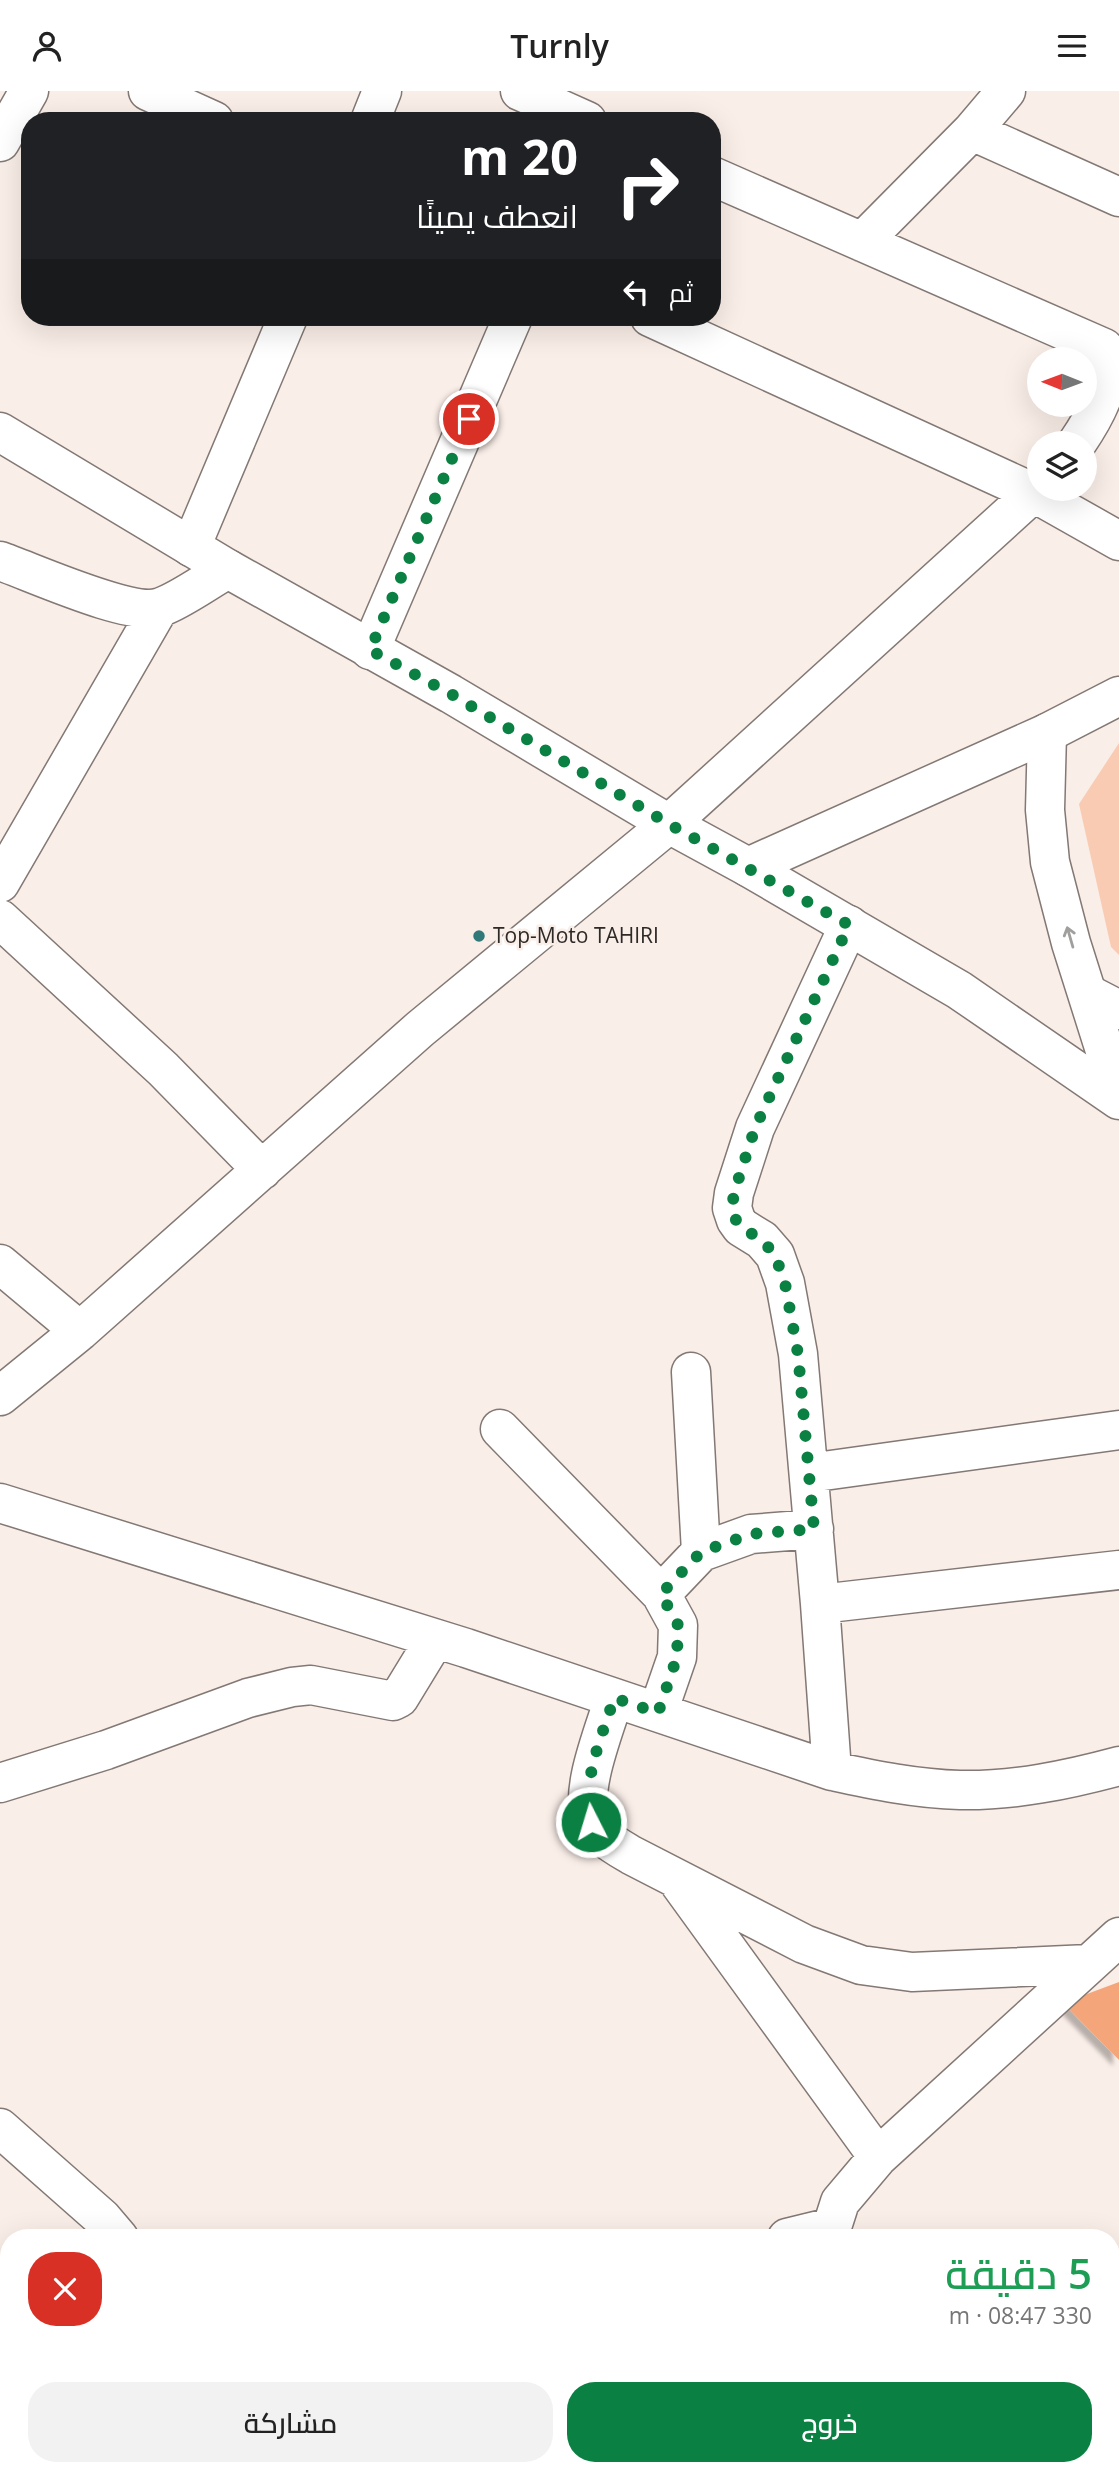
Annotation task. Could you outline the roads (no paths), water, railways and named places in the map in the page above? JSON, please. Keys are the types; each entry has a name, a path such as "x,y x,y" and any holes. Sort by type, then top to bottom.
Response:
{"street":[{"path":"0,142 29,91"},
{"path":"148,91 194,112"},
{"path":"374,112 382,91"},
{"path":"862,242 972,131 1006,91"},
{"path":"537,105 559,112"},
{"path":"972,131 1119,197"},
{"path":"721,180 1104,348 1109,366 1104,388 1085,431"},
{"path":"191,547 284,326"},
{"path":"370,650 509,326"},
{"path":"670,326 1027,486"},
{"path":"0,432 228,569 451,694 669,824 959,990 1119,1098"},
{"path":"0,1396 80,1331 420,1029 669,824 1027,499"},
{"path":"1055,501 1119,541"},
{"path":"0,561 102,599 132,607 159,608"},
{"path":"0,883 159,608 228,569"},
{"path":"748,867 1047,733 1119,695"},
{"path":"1047,733 1045,810 1050,862 1103,1002 1119,1098"},
{"path":"0,919 163,1069 262,1170"},
{"path":"832,1771 798,1354 781,1269 775,1255 762,1240 741,1227 732,1208 734,1193 755,1128 849,925"},
{"path":"0,1264 80,1331"},
{"path":"691,1372 701,1552"},
{"path":"500,1429 661,1594 678,1625 677,1657 658,1713"},
{"path":"809,1472 1119,1430"},
{"path":"0,1503 435,1639 832,1771 887,1782 960,1790 1024,1786 1077,1777 1119,1766"},
{"path":"661,1594 701,1552 751,1534 814,1529"},
{"path":"820,1604 1119,1570"},
{"path":"0,1783 106,1750 248,1698 292,1686 310,1685 393,1701 399,1698 435,1639"},
{"path":"614,1698 588,1785 587,1805 591,1822 607,1839 631,1855 804,1944 861,1965 912,1972 1089,1964"},
{"path":"675,1878 878,2157"},
{"path":"833,2229 840,2203 878,2157 1119,1937"},
{"path":"0,2128 111,2229"}],"place":[{"name":"Top-Moto TAHIRI","path":"479,936"}]}
